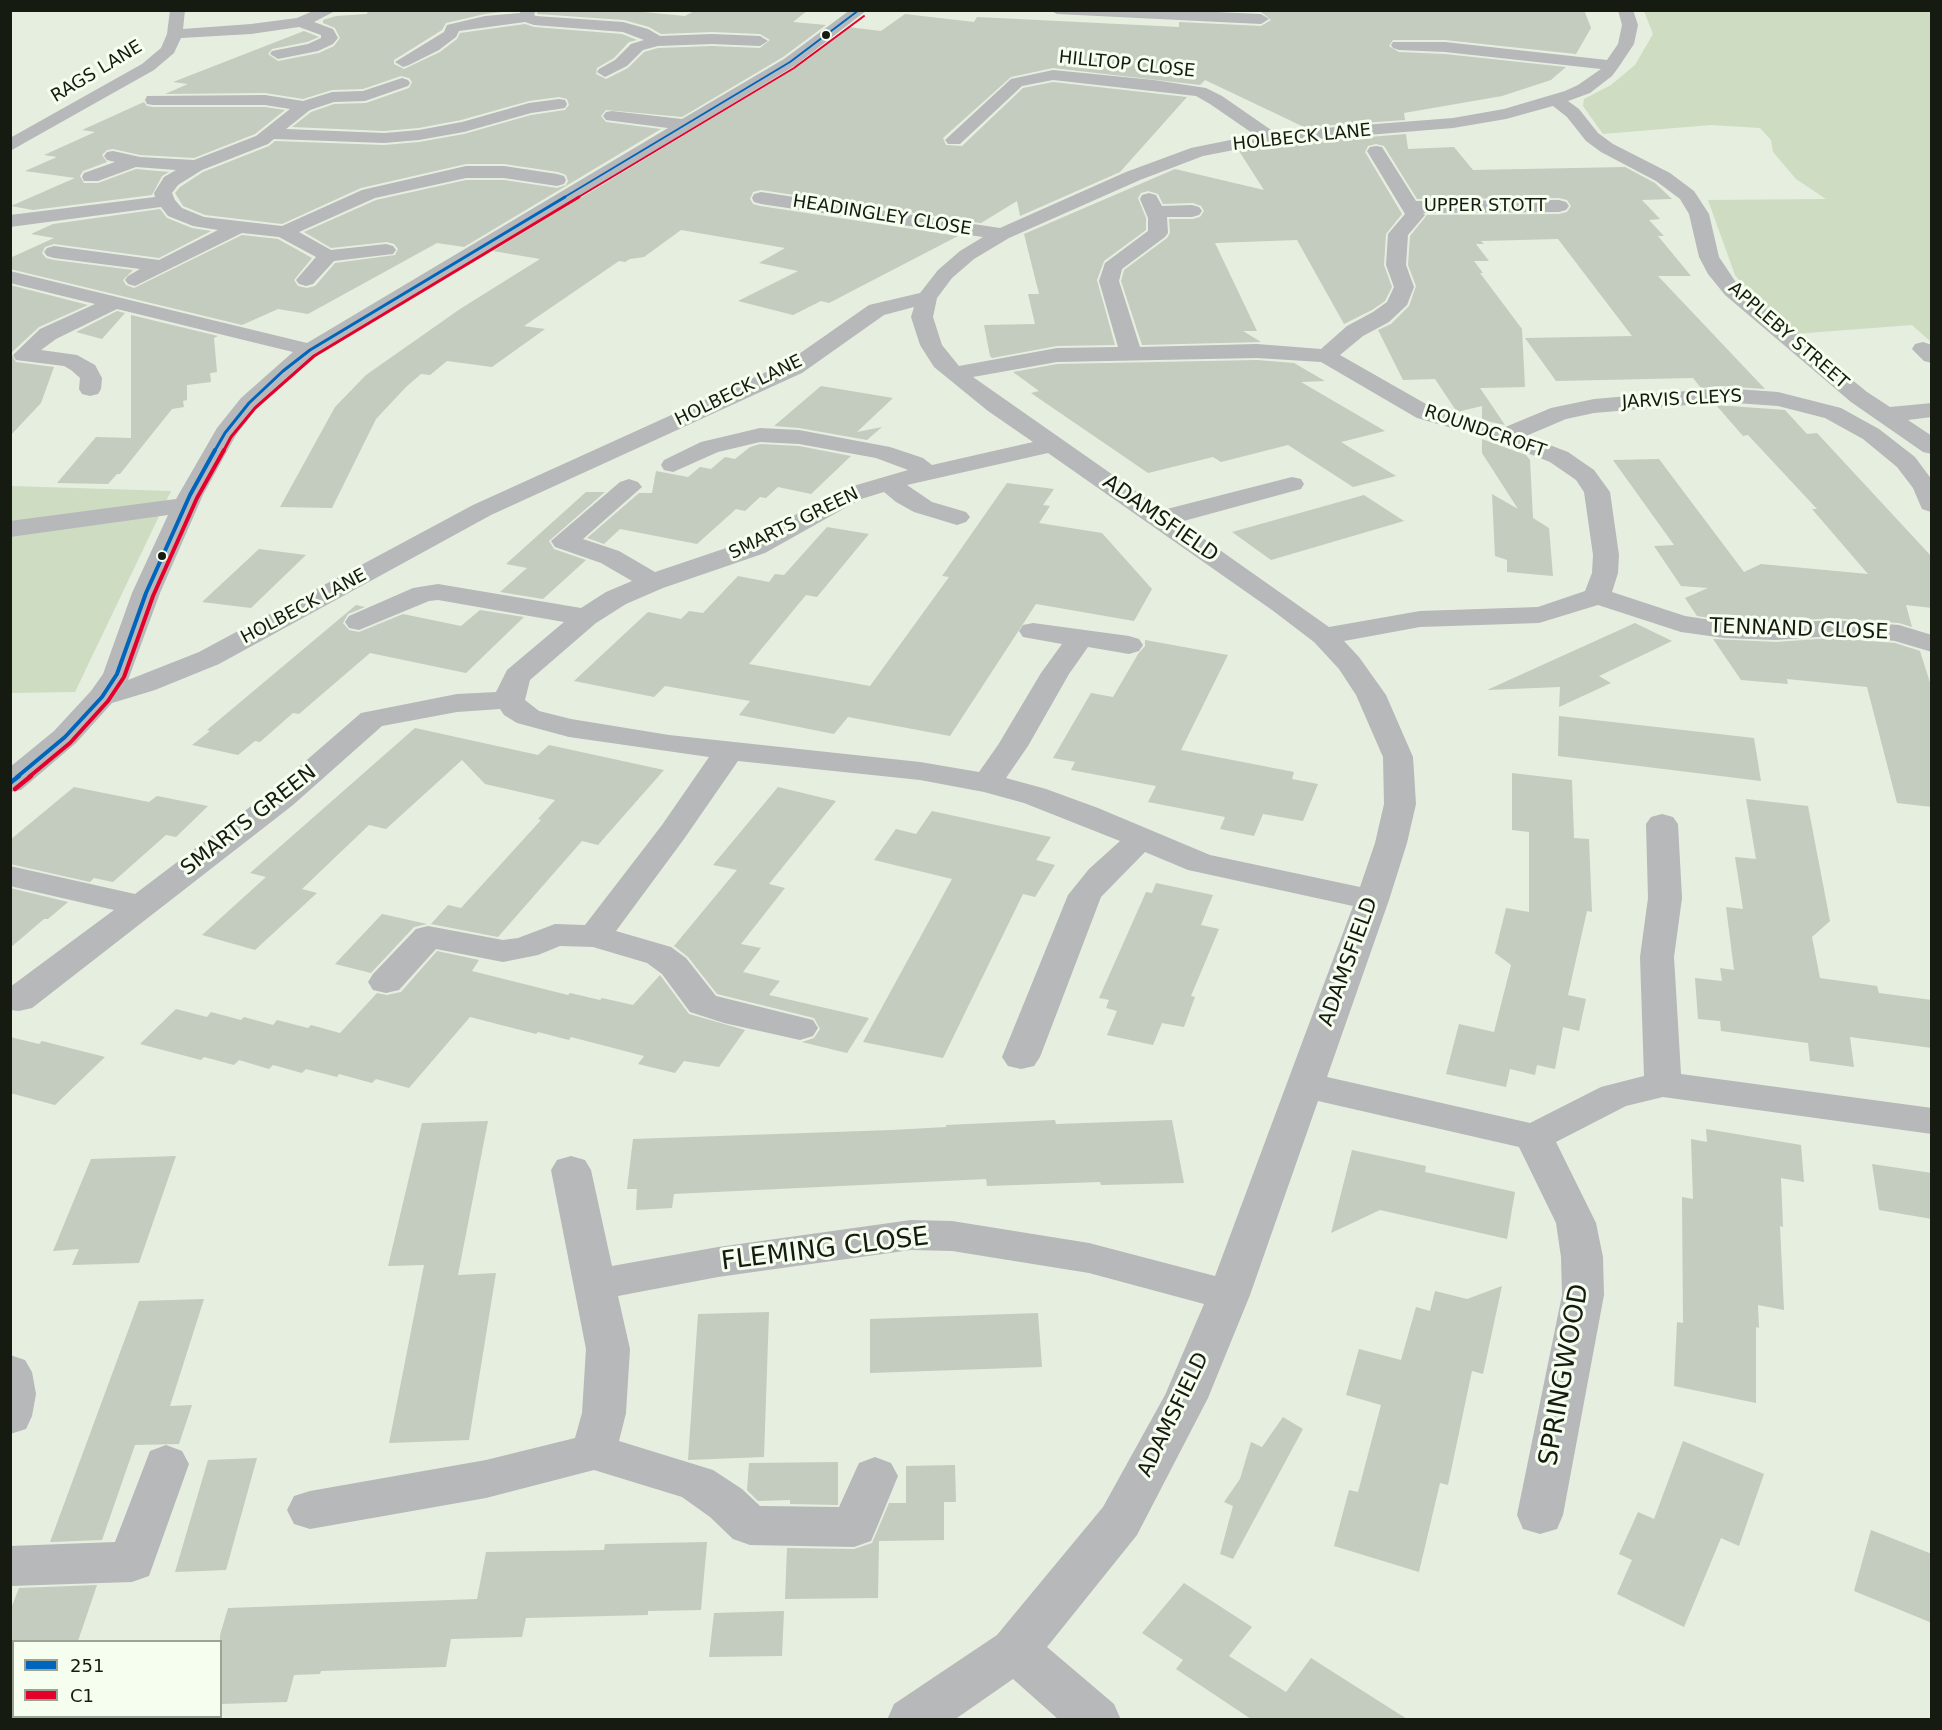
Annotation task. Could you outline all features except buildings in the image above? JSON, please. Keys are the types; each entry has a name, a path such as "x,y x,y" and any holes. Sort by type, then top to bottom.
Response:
{"street":[{"name":"RAGS LANE","path":"10,146 148,67 168,50 174,34 178,10"},
{"path":"10,783 65,737 102,697 117,674 146,593 186,504 225,433 249,403 283,371 310,350 790,62 860,10"},
{"path":"1057,10 1261,19"},
{"path":"1556,100 1584,89 1612,65 1626,44 1629,34 1630,25 1625,10"},
{"path":"174,34 259,28 300,22 334,11"},
{"path":"404,62 433,47 451,34 452,28 528,14 554,23 623,27 643,32 657,41"},
{"path":"278,54 304,50 322,45 327,41 330,35 322,29 300,22"},
{"path":"605,72 621,63 637,47 657,41 712,39 760,41"},
{"path":"1399,45 1445,47 1612,65"},
{"path":"271,70 304,50"},
{"name":"HILLTOP CLOSE","path":"954,140 1017,82 1053,75 1200,92 1216,100 1270,138"},
{"path":"386,250 328,256 284,232 200,222 175,212 163,193 171,181 196,166 243,149 269,134 304,106 332,97 364,96 402,83"},
{"path":"153,100 265,100 304,106"},
{"name":"HOLBECK LANE","path":"102,697 145,684 209,658 482,510 794,368 877,310 927,298 945,274 967,255 1002,234 1133,176 1197,152 1270,138 1453,123 1506,114 1556,100"},
{"name":"APPLEBY STREET","path":"1556,100 1573,113 1592,136 1606,148 1680,188 1699,214 1709,258 1732,291 1782,335 1884,415 1932,447"},
{"path":"269,134 400,137 449,131 529,108 559,104"},
{"path":"612,116 686,125"},
{"path":"1326,356 1354,331 1381,317 1396,305 1404,287 1396,265 1398,234 1414,214 1412,207 1376,151"},
{"path":"113,156 196,166"},
{"path":"90,177 134,160"},
{"path":"284,232 369,194 466,172 504,172 557,180"},
{"name":"HEADINGLEY CLOSE","path":"761,198 1002,234"},
{"path":"10,221 166,201"},
{"path":"1131,352 1109,281 1112,267 1158,232 1153,206 1192,211"},
{"name":"UPPER STOTT","path":"1412,207 1559,206"},
{"path":"135,280 237,228"},
{"path":"54,252 161,266"},
{"path":"306,280 328,256"},
{"path":"10,278 310,350"},
{"name":"ADAMSFIELD","path":"912,1719 1015,1650 1120,1521 1186,1398 1229,1295 1372,900 1391,843 1400,804 1398,757 1371,695 1349,663 1324,636 1282,604 954,374 942,362 931,345 922,317 927,298"},
{"path":"90,389 91,378 87,370 69,360 24,356 48,334 114,303"},
{"name":"ROUNDCROFT","path":"954,374 1057,355 1257,351 1326,356 1425,413 1505,436 1573,466 1593,484 1600,502 1606,555 1605,573 1597,596"},
{"name":"JARVIS CLEYS","path":"1505,436 1559,413 1594,406 1722,395 1778,399 1833,413 1870,434 1906,462 1925,488 1931,504"},
{"path":"1884,415 1932,410"},
{"path":"673,465 710,447 760,435 799,437 881,452 908,460 928,473"},
{"name":"SMARTS GREEN","path":"10,998 19,1000 282,798 372,719 457,703 510,700 511,689 517,676 586,617 616,598 653,582 756,547 833,503 888,482 1053,445"},
{"path":"888,482 923,507 957,517"},
{"path":"1160,519 1292,484"},
{"path":"629,487 564,541 610,557 653,582"},
{"path":"10,528 36,527 186,504"},
{"path":"359,622 423,594 438,591 586,617"},
{"path":"1324,636 1420,620 1539,615 1576,605 1597,596"},
{"name":"TENNAND CLOSE","path":"1597,596 1682,624 1724,630 1776,632 1832,628 1864,629 1899,633 1932,644"},
{"path":"1033,631 1129,645"},
{"path":"987,783 1013,746 1055,673 1080,638"},
{"path":"510,700 514,709 528,717 569,728 729,751 920,771 987,783 1087,814 1140,839 1200,863 1372,900"},
{"path":"595,936 673,832 729,751"},
{"path":"1662,824 1665,898 1658,937 1658,957 1663,1084"},
{"path":"1021,1057 1085,895 1101,876 1140,839"},
{"path":"10,876 141,906"},
{"path":"386,982 428,937 503,951 526,947 555,935 595,936 659,955 674,966 703,1004 800,1028"},
{"path":"1305,1085 1534,1137 1614,1096 1663,1084 1932,1121"},
{"name":"SPRINGWOOD","path":"1534,1137 1576,1223 1582,1257 1583,1295 1540,1515"},
{"path":"571,1170 608,1349 604,1413 594,1452"},
{"name":"FLEMING CLOSE","path":"595,1285 857,1240 911,1235 952,1236 1089,1258 1229,1295"},
{"path":"10,1372 14,1394 10,1416"},
{"path":"310,1510 486,1479 594,1452 697,1483 726,1503 750,1525 854,1527 875,1476"},
{"path":"10,1566 132,1562 166,1464"},
{"path":"1015,1650 1096,1719"}],"green space":[{"path":"1644,11 1931,11 1931,342 1912,325 1794,334 1759,304 1735,275 1708,200 1826,199 1796,179 1773,152 1771,140 1760,128 1711,125 1603,134 1583,106 1584,99 1611,85 1635,65 1653,34"},
{"path":"11,486 171,491 75,692 11,693"}],"transit line":[{"name":"251","path":"10,783 65,737 102,697 117,674 146,593 190,495 225,433 249,403 283,371 310,350 790,62 859,10"},
{"name":"C1","path":"15,789 70,743 108,701 124,677 153,596 197,498 231,437 255,408 288,377 314,356 794,68 864,16"}]}
